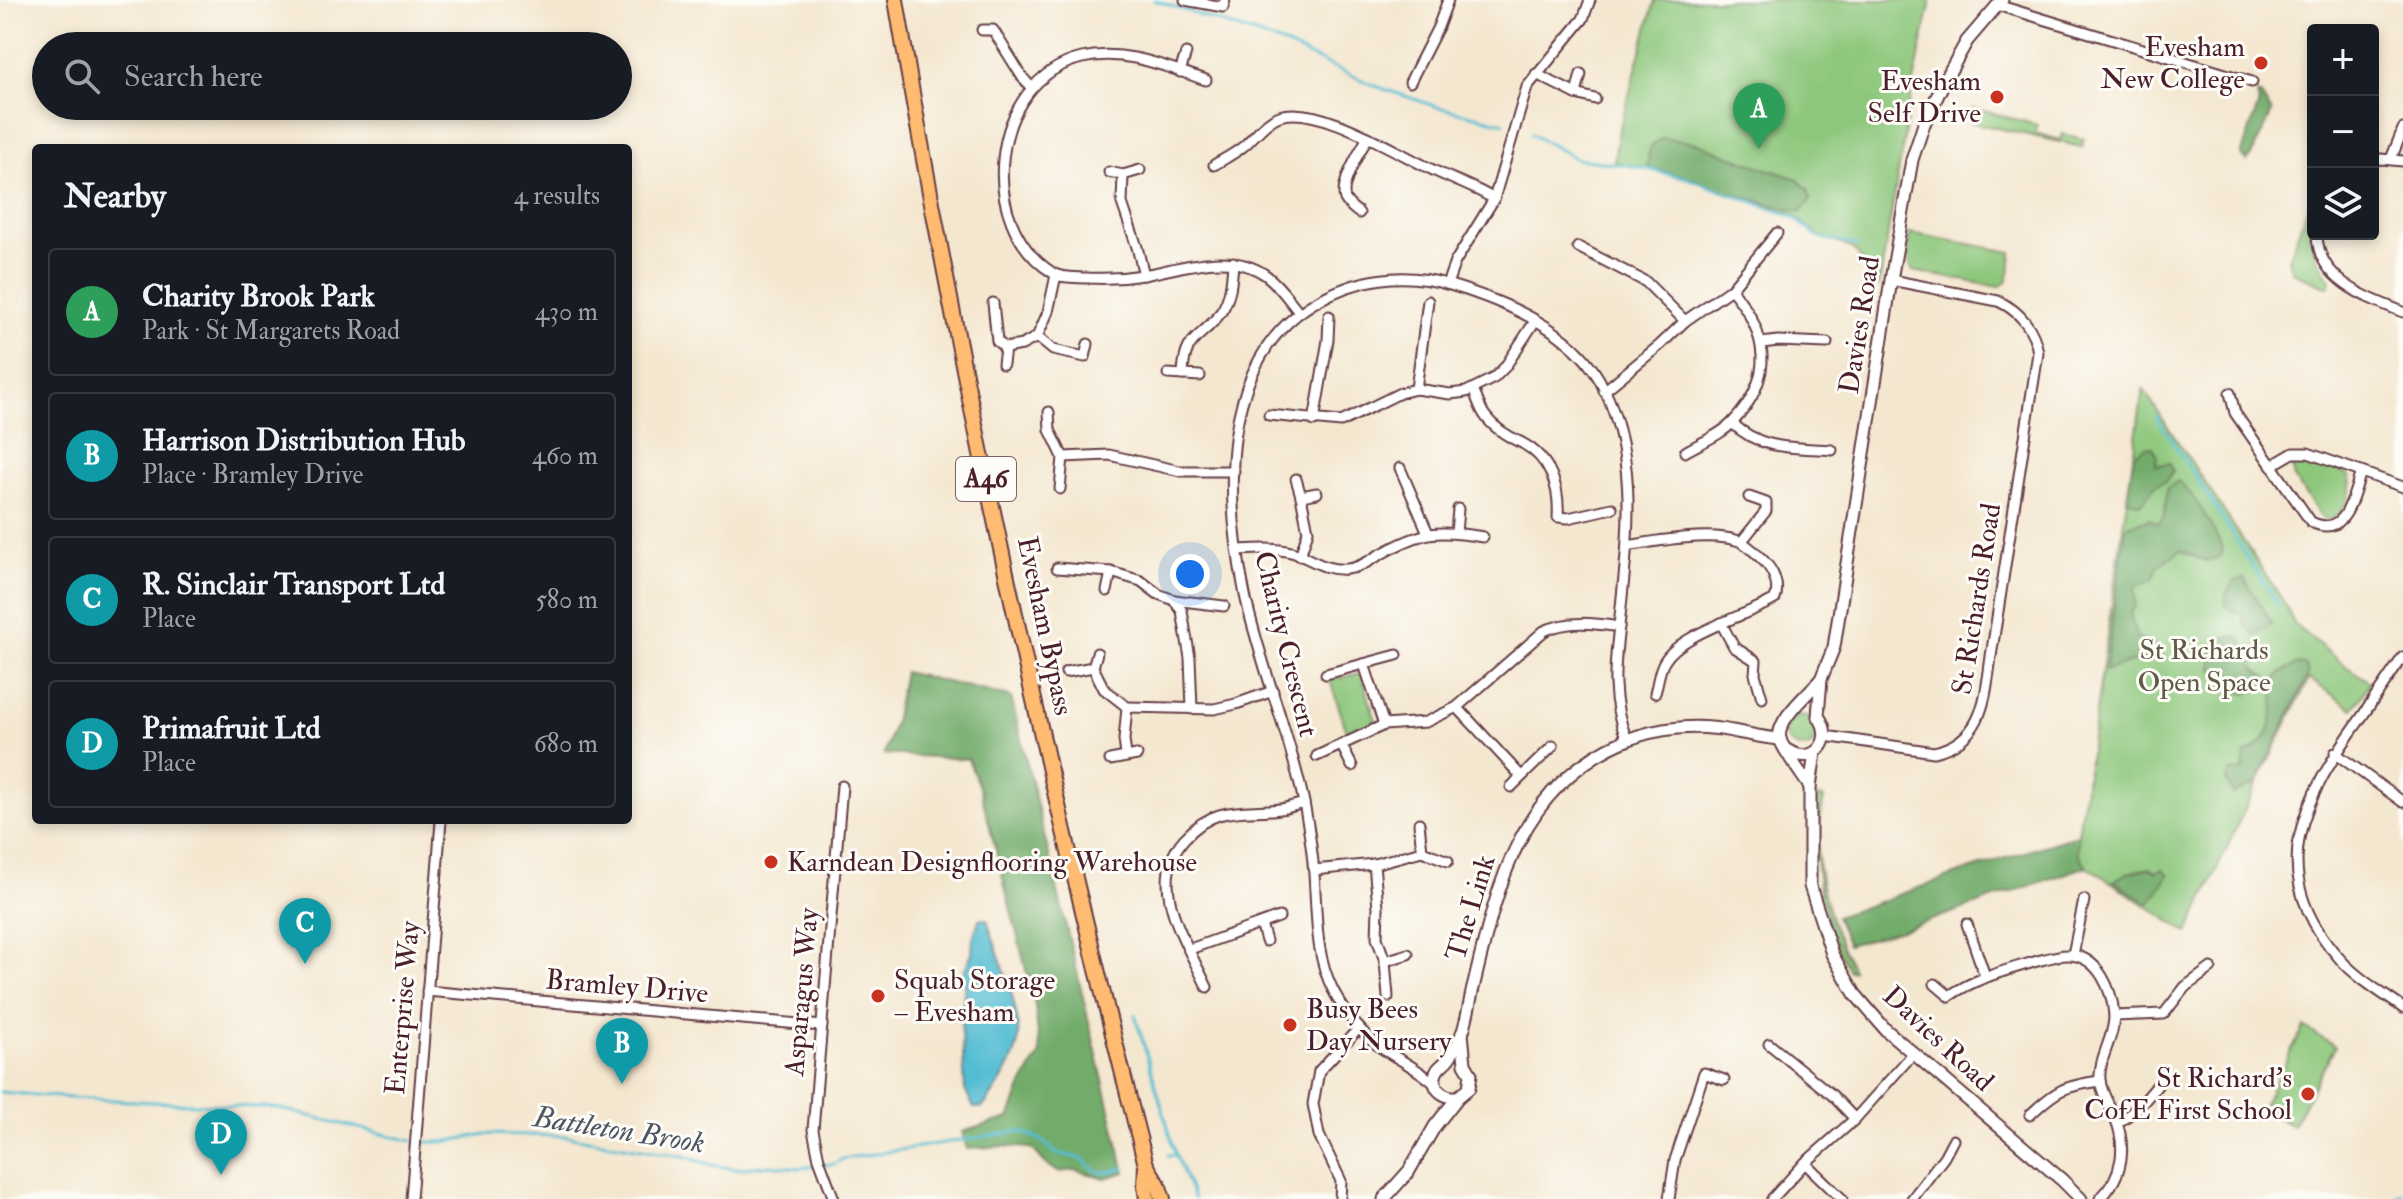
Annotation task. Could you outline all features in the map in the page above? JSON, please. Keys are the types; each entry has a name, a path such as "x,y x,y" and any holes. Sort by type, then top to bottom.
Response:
{"highway":[{"name":"Evesham Bypass","path":"896,0 981,459 1037,716 1146,1165 1147,1199"},
{"name":"Evesham Bypass","path":"1146,1165 1163,1199"}],"street":[{"path":"1185,0 1223,7 1225,0"},
{"path":"1410,82 1448,0"},
{"path":"1447,284 1455,262 1494,199 1527,87 1583,19 1590,0"},
{"path":"2000,3 2252,82"},
{"name":"Davies Road","path":"2000,3 1967,41 1945,80 1924,124 1912,160 1834,647 1821,679 1818,716 1823,722 1825,736 1815,753 1810,787 1810,886 1832,954 1855,994 1886,1030 2081,1199"},
{"path":"982,30 993,30 1031,87"},
{"path":"1180,72 1186,53"},
{"path":"1206,80 1118,55 1094,56 1065,64 1031,87 1008,130 1003,170 1007,209 1020,237 1040,262 1056,275 1118,279 1206,262 1233,262 1247,265 1265,275 1299,312"},
{"path":"1536,74 1576,94 1595,99"},
{"path":"1576,94 1581,74"},
{"path":"1214,165 1239,150 1277,117 1305,115 1368,137 1494,199"},
{"path":"2391,159 2403,129"},
{"path":"1359,213 1348,204 1344,190 1368,137"},
{"path":"2379,160 2403,161"},
{"path":"1109,172 1123,175 1140,170"},
{"path":"1123,175 1122,203 1144,275"},
{"path":"1604,391 1685,321 1731,289 1777,233"},
{"path":"2317,240 2322,257 2345,284 2363,296 2403,312"},
{"path":"1578,247 1646,282 1685,321"},
{"path":"1183,375 1185,351 1228,300 1233,262"},
{"path":"1005,348 1022,345 1037,337 1048,312 1056,275"},
{"name":"Charity Crescent","path":"1438,1089 1420,1069 1379,1047 1359,1028 1336,995 1321,959 1317,942 1314,870 1304,803 1245,595 1238,550 1234,471 1238,413 1258,358 1277,333 1299,312 1337,290 1366,281 1413,278 1447,284 1486,297 1535,321 1573,348 1588,364 1604,391 1619,434 1628,487 1627,546 1614,690 1618,718 1627,740"},
{"name":"St Richards Road","path":"1825,736 1934,752 1963,740 1978,721 1984,700 2036,368 2037,342 2030,327 2006,305 1891,280"},
{"path":"1685,452 1732,423 1756,387 1762,361 1762,343 1754,321 1731,289"},
{"path":"1416,389 1428,301"},
{"path":"993,303 997,341 1005,348"},
{"path":"1314,421 1328,340 1329,316"},
{"path":"1269,415 1341,422 1386,398 1416,389 1450,394 1473,389 1494,378 1505,367 1535,321"},
{"path":"1037,337 1053,350 1085,357 1088,344"},
{"path":"1762,343 1827,343"},
{"path":"1003,364 1005,348"},
{"path":"1168,374 1200,376"},
{"path":"1473,389 1486,417 1545,462 1558,493 1558,517 1568,518 1612,508"},
{"path":"2230,393 2235,413 2311,522 2326,526 2336,524 2347,513 2361,472"},
{"path":"1049,412 1050,430 1063,457 1060,489"},
{"path":"1732,423 1750,438 1762,443 1832,450"},
{"path":"2271,466 2293,453 2301,452 2325,457 2403,487"},
{"path":"1063,457 1109,455 1180,471 1234,471"},
{"path":"1400,468 1428,533"},
{"path":"1296,479 1308,531 1300,556"},
{"path":"1301,496 1317,493"},
{"path":"1742,541 1766,511 1766,503 1749,497"},
{"path":"1456,533 1458,509"},
{"path":"1238,550 1270,549 1300,556 1325,567 1346,569 1364,564 1428,533 1483,537"},
{"path":"1627,546 1690,538 1727,538 1742,541 1773,573 1777,595 1770,602 1680,645 1664,662 1655,693"},
{"path":"1057,568 1111,572 1141,581 1158,594 1174,600 1224,606"},
{"path":"1107,591 1111,572"},
{"path":"1174,600 1182,611 1190,658 1192,709"},
{"path":"1317,756 1384,725 1426,722 1457,707 1553,626 1578,623 1619,627"},
{"path":"1721,623 1734,647 1756,661 1755,674 1762,698"},
{"path":"1097,653 1093,667 1104,689 1127,707 1214,709 1273,691"},
{"path":"1326,674 1397,655"},
{"path":"2403,657 2335,753 2300,830 2296,857 2301,895 2318,929 2342,962 2403,1008"},
{"path":"1364,664 1384,725"},
{"path":"1066,672 1093,667"},
{"name":"Davies Road","path":"1781,725 1821,679"},
{"path":"1110,760 1132,755 1124,740 1127,707"},
{"path":"1457,707 1521,776"},
{"path":"1792,712 1805,710 1818,716"},
{"path":"1758,738 1781,725 1783,745 1810,787"},
{"name":"The Link","path":"1435,1126 1438,1089 1435,1074 1462,1033 1504,871 1521,835 1549,795 1570,774 1599,754 1627,740 1682,727 1731,731 1783,745"},
{"path":"1783,745 1797,756 1815,753"},
{"path":"1342,746 1352,766"},
{"path":"1511,787 1553,746"},
{"path":"2335,753 2403,802"},
{"name":"Asparagus Way","path":"834,1199 819,1159 813,1130 842,786"},
{"path":"1207,987 1171,910 1168,888 1174,855 1196,826 1214,816 1281,809 1304,803"},
{"path":"1419,823 1422,851"},
{"name":"Enterprise Way","path":"411,1199 441,824"},
{"path":"1314,870 1374,864 1422,851 1448,861"},
{"path":"1374,864 1377,938 1385,961 1388,997"},
{"path":"2073,955 2084,900"},
{"path":"1190,949 1279,917"},
{"path":"1261,924 1266,941"},
{"path":"1967,924 1985,976"},
{"path":"1385,961 1408,954"},
{"path":"1935,984 1949,996 1985,976 2050,958 2073,955 2092,964 2106,982 2114,1016 2100,1081 2123,1141 2123,1157 2109,1190 2100,1199"},
{"path":"2114,1016 2164,1014 2185,987 2211,968"},
{"name":"Bramley Drive","path":"427,991 822,1026"},
{"path":"1340,1199 1341,1181 1319,1135 1313,1104 1319,1071 1359,1028"},
{"name":"The Link","path":"1384,1199 1409,1171 1435,1126 1471,1084 1471,1074 1465,1064 1462,1033"},
{"path":"1769,1044 1832,1095 1855,1119"},
{"path":"1772,1199 1805,1163 1855,1119 1912,1055"},
{"path":"1420,1069 1455,1060 1465,1064"},
{"path":"1669,1199 1675,1160 1704,1073 1724,1080"},
{"path":"2117,1123 2148,1098 2164,1076"},
{"path":"2030,1115 2051,1095 2071,1085 2100,1081"},
{"path":"1438,1089 1446,1096 1458,1097"},
{"path":"1912,1199 1953,1140"},
{"path":"1805,1163 1842,1199"}],"green space":[{"path":"1655,0 1931,0 1911,96 1879,286 1854,249 1817,235 1795,216 1688,177 1614,162 1618,135"},
{"path":"2260,94 2272,112 2247,161 2241,155 2259,103 2257,95"},
{"path":"1974,108 2037,125 2035,133 2060,140 2062,134 2084,139 2082,147 1969,122"},
{"path":"1662,138 1698,143 1797,179 1808,189 1811,200 1802,211 1793,211 1688,177 1647,168 1651,148"},
{"path":"2307,208 2307,240 2312,240 2317,258 2331,280 2328,287 2292,272 2288,260"},
{"path":"1910,233 2012,252 2006,282 1999,287 1913,271 1908,257"},
{"name":"St Richards Open Space","path":"2143,389 2285,604 2294,624 2370,682 2353,709 2309,679 2188,933 2087,866 2078,855 2078,835"},
{"path":"2146,447 2153,447 2157,455 2156,465 2170,463 2173,471 2165,482 2155,485 2139,504 2127,499 2134,454"},
{"path":"2297,463 2325,466 2350,477 2348,497 2338,514 2326,520 2321,517 2294,478 2292,466"},
{"path":"2178,481 2209,522 2223,548 2221,556 2206,562 2181,550 2158,566 2153,579 2135,587 2135,607 2130,612 2136,637 2157,646 2162,659 2131,662 2105,671 2126,527 2149,519 2159,524 2165,514 2167,488"},
{"path":"2244,578 2272,623 2254,635 2243,622 2245,614 2226,606 2226,595 2233,582"},
{"path":"2225,637 2239,637 2251,655 2255,669 2267,677 2247,694 2237,691 2213,669 2212,646"},
{"path":"2298,664 2306,666 2308,675 2257,783 2233,794 2226,781 2231,772 2243,771 2245,754 2263,741 2270,728 2277,678"},
{"path":"904,672 1011,697 1125,1172 1105,1178 1075,1170 1058,1172 1032,1148 1002,1146 967,1149 962,1132 1009,1118 1023,1083 1040,1054 1035,1005 981,792 968,759 884,754"},
{"path":"1361,673 1376,721 1348,735 1330,680"},
{"path":"1802,716 1814,720 1818,732 1814,744 1802,748 1790,744 1786,732 1790,720"},
{"path":"1815,797 1824,798 1818,836 1822,888 1838,938 1853,970 1849,971 1829,927 1819,887"},
{"path":"2078,835 2078,855 2087,866 1905,929 1848,945 1836,917 1966,871"},
{"path":"2149,868 2157,872 2163,869 2169,875 2149,904 2114,881 2127,873"},
{"path":"2304,1027 2335,1046 2293,1126 2261,1109"}],"water":[{"path":"987,919 1013,1001 1018,1034 1015,1054 1003,1078 983,1107 974,1108 965,1090 961,1020 965,983 962,975 972,953 979,920"}],"waterway":[{"path":"1154,0 1279,42 1375,86 1438,107 1504,123"},
{"path":"1531,134 1577,159 1633,166 1687,178 1794,217 1817,237 1857,245"},
{"path":"2156,416 2279,606"},
{"path":"1135,1015 1176,1155"},
{"name":"Battleton Brook","path":"0,1092 277,1108 412,1141"},
{"name":"Battleton Brook","path":"419,1142 444,1142 486,1134 565,1136 683,1156 736,1169 771,1165 799,1168 1020,1131 1043,1141 1055,1153 1080,1158 1098,1172 1124,1168"},
{"name":"Battleton Brook","path":"1168,1155 1176,1155 1194,1199"},
{"name":"Battleton Brook","path":"2395,1199 2403,1193"}],"place":[{"name":"Evesham New College","path":"2261,63"},
{"name":"Evesham Self Drive","path":"1997,97"},
{"name":"Charity Brook Park","path":"1759,149"},
{"name":"Karndean Designflooring Warehouse","path":"771,862"},
{"name":"R. Sinclair Transport Ltd","path":"305,964"},
{"name":"Squab Storage – Evesham","path":"878,996"},
{"name":"Busy Bees Day Nursery","path":"1290,1025"},
{"name":"Harrison Distribution Hub","path":"622,1084"},
{"name":"St Richard's CofE First School","path":"2308,1094"},
{"name":"Primafruit Ltd","path":"221,1175"}]}
